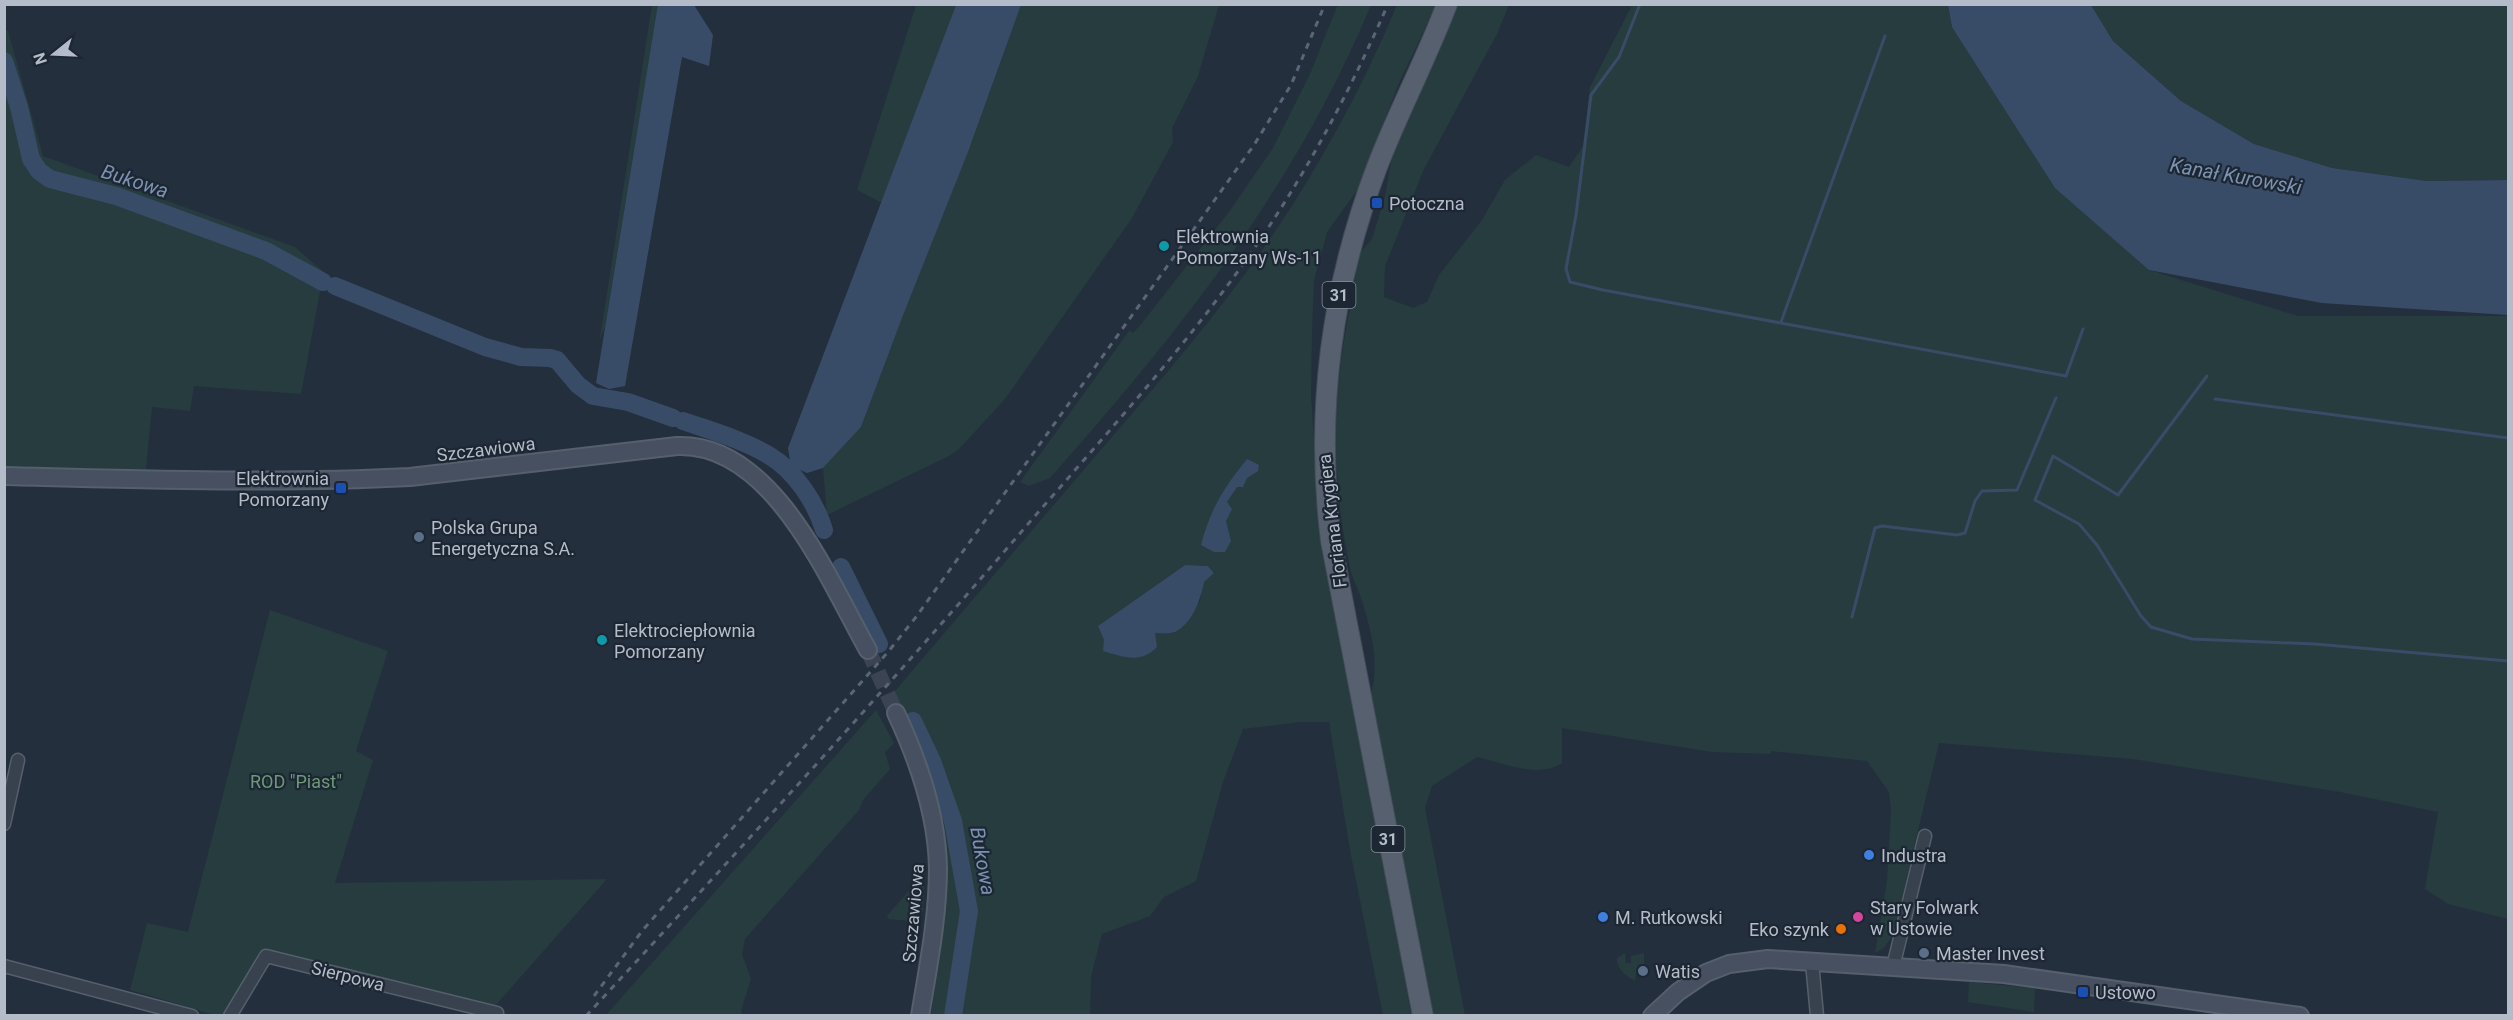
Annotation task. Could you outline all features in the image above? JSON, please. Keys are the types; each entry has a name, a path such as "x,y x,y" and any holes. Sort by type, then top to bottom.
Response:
{"main road":[{"name":"Floriana Krygiera","path":"1423,1016 1342,603 1328,517 1323,447 1326,375 1336,308 1346,263 1369,188 1447,4"}],"street":[{"name":"Szczawiowa","path":"4,476 275,482 369,480 677,446 698,447 718,453 743,470 795,520 810,543 868,650"},
{"name":"Szczawiowa","path":"896,713 924,784 932,816 937,855 936,906 920,1016"},
{"path":"4,824 18,760"},
{"path":"1893,967 1925,836"},
{"name":"Sierpowa","path":"230,1016 266,956 496,1014"},
{"path":"1652,1016 1691,983 1724,966 1759,960 2016,975 2300,1016"},
{"path":"1812,962 1817,1016"},
{"path":"4,966 192,1016"}],"green space":[{"path":"1338,4 1371,5 1307,136 1231,255 1145,368 1050,478 1029,486 1020,482 1129,331 1133,333 1142,323 1229,212 1273,148 1310,74"},
{"path":"652,5 658,5 605,327 600,338"},
{"path":"916,5 956,5 882,203 857,190"},
{"path":"1021,5 1219,5 1198,76 1172,128 1173,142 1132,218 1005,399 959,449 949,456 827,515 823,468 861,427 968,152"},
{"path":"1397,5 1436,5 1399,83 1358,189 1327,232 1314,281 1311,397 1322,547 1411,1015 1383,1015 1350,850 1329,722 1301,722 1243,729 1223,782 1196,881 1164,897 1150,916 1102,934 1091,977 1090,1015 931,1015 945,895 943,824 929,773 895,691 1169,370 1248,270 1311,175 1349,108","holes":["1185,565 1208,566 1214,573 1203,582 1200,601 1173,633 1155,633 1104,651 1104,640 1098,626"]},
{"path":"1457,5 1509,5 1497,34 1424,169 1385,266 1384,297 1413,308 1427,302 1439,275 1482,220 1505,180 1536,155 1569,167 1583,146 1590,87 1632,5 1948,5 1952,27 2149,270 2298,316 2508,316 2508,919 2448,904 2425,889 2438,812 2340,792 2133,759 1939,743 1893,935 1884,948 1875,953 1887,881 1891,810 1889,792 1867,761 1771,751 1771,754 1712,752 1562,728 1562,763 1553,768 1532,770 1477,757 1432,786 1425,808 1465,1015 1432,1015 1369,699 1373,687 1374,650 1361,597 1351,571 1341,519 1336,420 1342,356 1359,254 1372,239 1385,196 1393,151 1438,55"},
{"path":"2091,5 2508,5 2508,180 2427,181 2332,168 2254,144 2181,101 2113,41"},
{"path":"4,31 8,31 43,156 295,247 326,274 321,286 301,394 194,386 190,411 152,407 146,469 5,469"},
{"name":"ROD \"Piast\"","path":"270,610 388,651 356,751 373,760 335,883 607,879 495,1006 479,1005 261,950 225,1015 215,1015 130,990 147,923 188,932"},
{"path":"876,710 894,743 885,752 890,769 863,800 859,810 745,939 742,954 751,979 741,1011 743,1015 606,1015"},
{"path":"924,873 923,912 911,921 888,919 887,916"},
{"path":"1625,953 1626,963 1631,963 1631,956 1644,953 1644,964 1638,965 1635,981 1618,966 1617,958"},
{"path":"1969,982 2035,988 2034,1012 1968,1002"}],"water":[{"path":"658,4 694,5 713,35 709,66 682,57 625,386 609,389 596,383"},
{"path":"956,5 1021,5 968,152 861,427 823,468 807,473 796,468 790,461 788,448"},
{"name":"Kanał Kurowski","path":"1948,5 2091,5 2113,41 2181,101 2254,144 2332,168 2427,181 2508,180 2508,315 2322,303 2149,270 2055,188 1952,27"},
{"path":"1247,459 1259,465 1258,471 1247,478 1243,487 1237,487 1227,502 1232,509 1226,521 1231,541 1225,552 1214,552 1201,545 1209,520 1219,499"},
{"path":"1185,565 1208,566 1214,573 1204,582 1198,603 1186,623 1175,632 1155,633 1157,647 1145,656 1132,658 1103,651 1104,640 1098,626"}],"waterway":[{"path":"1640,4 1619,57 1591,95 1576,215 1566,269 1570,282 2066,376 2083,329"},
{"path":"1781,322 1885,36"},
{"name":"Bukowa","path":"4,61 19,107 31,159 39,171 50,179 116,196 266,251 323,282"},
{"name":"Bukowa","path":"335,286 485,347 521,357 557,360 578,385 593,396 628,402 673,418"},
{"path":"2207,376 2118,495 2053,456 2035,500 2079,524 2097,545 2141,616 2151,627 2192,639 2315,644 2508,661"},
{"path":"1852,617 1875,528 1882,526 1957,535 1965,533 1975,501 1982,491 2017,490 2056,398"},
{"path":"2215,399 2508,438"},
{"name":"Bukowa","path":"683,421 750,445 779,462 803,488 816,509 824,530"},
{"path":"791,474 804,458"},
{"name":"Bukowa","path":"841,567 879,644"},
{"name":"Bukowa","path":"913,721 932,761 953,821 969,911 953,1016"}],"tunnel":[{"path":"868,650 896,713"}],"railway":[{"path":"594,996 642,931 888,652 916,617 1254,145 1291,85 1325,4"},
{"path":"586,1016 915,654 1108,432 1220,296 1267,230 1306,168 1341,103 1388,4"}],"place":[{"name":"Potoczna","path":"1377,203"},
{"name":"Elektrownia Pomorzany Ws-11","path":"1164,246"},
{"name":"Elektrownia Pomorzany","path":"341,488"},
{"name":"Polska Grupa Energetyczna S.A.","path":"419,537"},
{"name":"Elektrociepłownia Pomorzany","path":"602,640"},
{"name":"Industra","path":"1869,855"},
{"name":"M. Rutkowski","path":"1603,917"},
{"name":"Stary Folwark w Ustowie","path":"1858,917"},
{"name":"Eko szynk","path":"1841,929"},
{"name":"Master Invest","path":"1924,953"},
{"name":"Watis","path":"1643,971"},
{"name":"Ustowo","path":"2083,992"}]}
